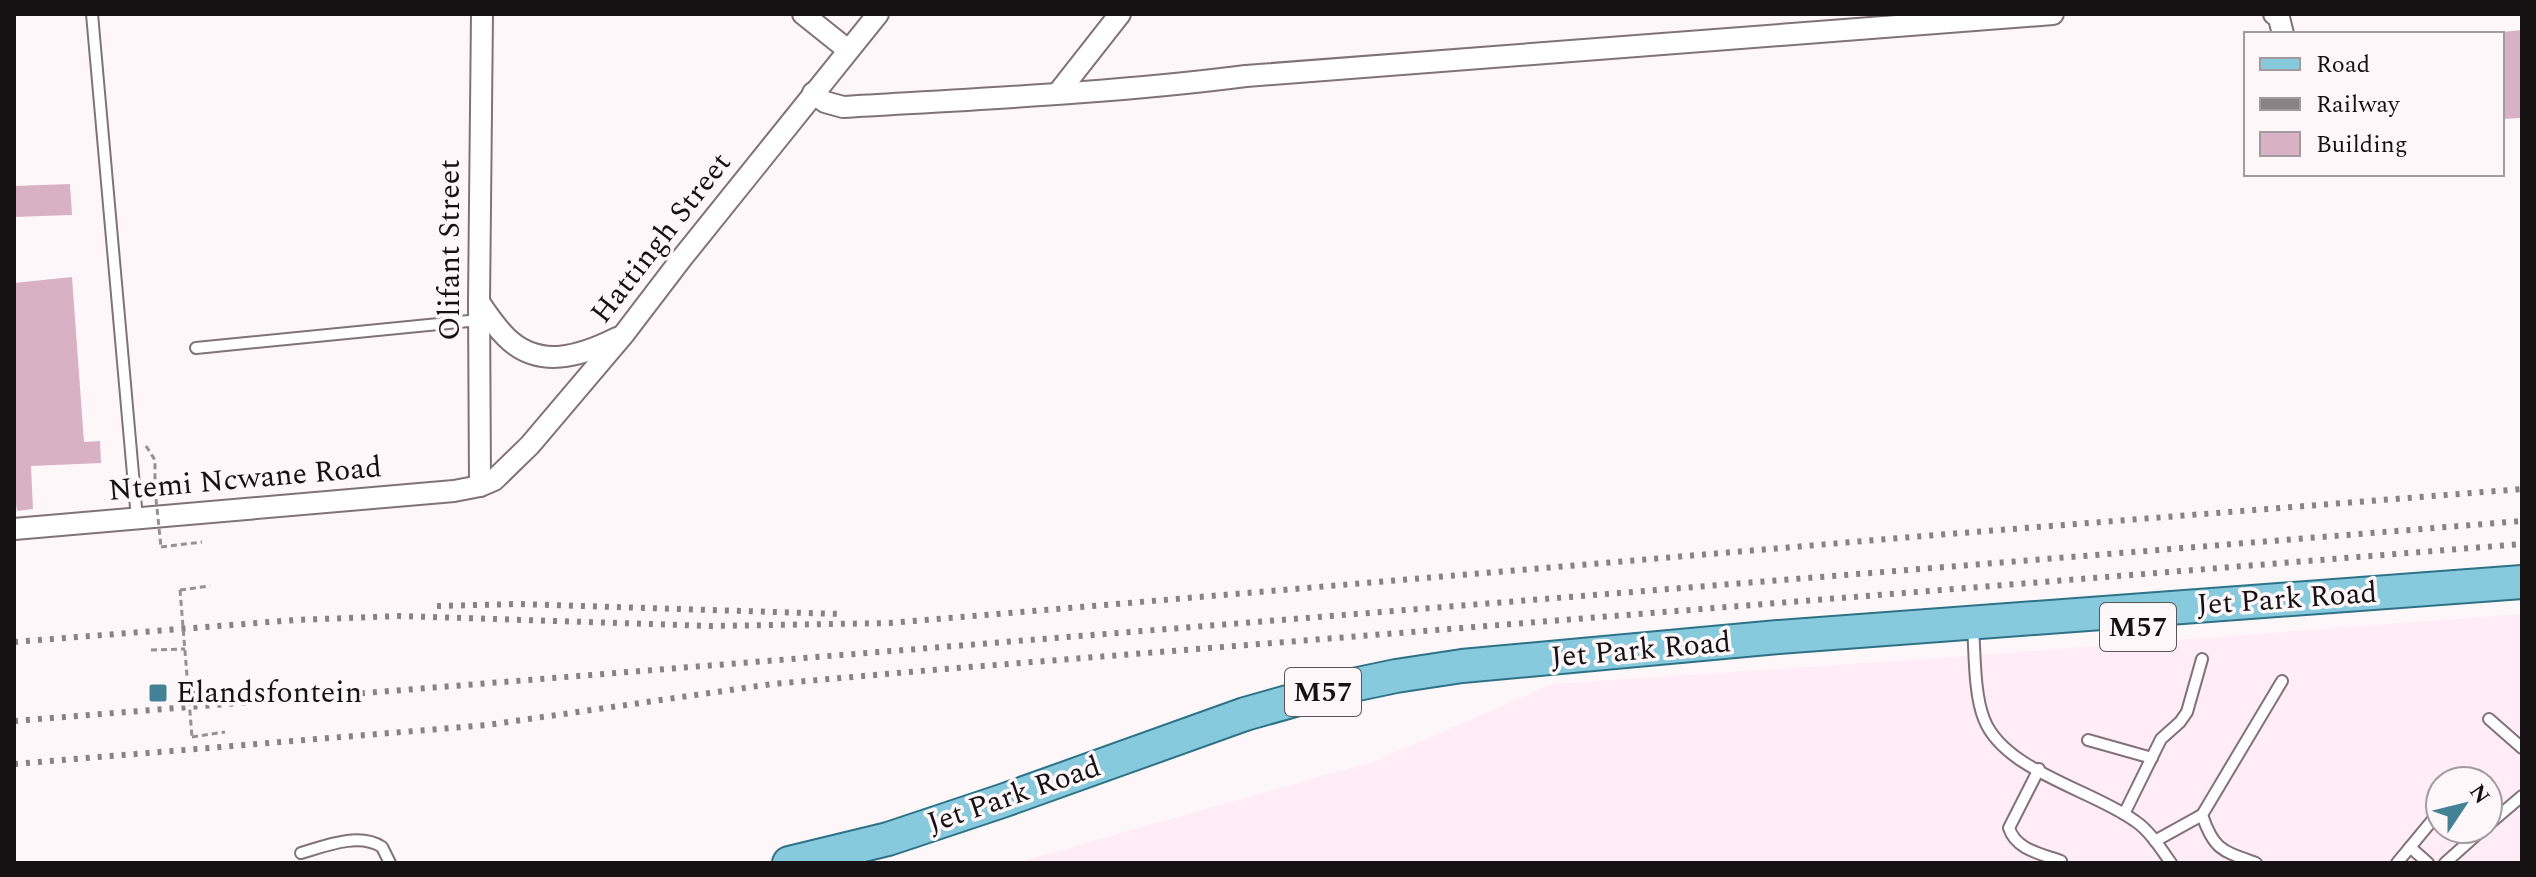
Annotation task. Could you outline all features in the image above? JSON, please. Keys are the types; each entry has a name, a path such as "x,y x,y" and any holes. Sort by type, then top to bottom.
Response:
{"main road":[{"name":"Jet Park Road","path":"854,863 1280,718 1398,688 1469,678 2522,582"},
{"name":"Jet Park Road","path":"789,863 888,839 1245,714 1359,683 1462,666 2522,596"}],"street":[{"name":"Olifant Street","path":"480,486 482,14"},
{"path":"803,14 848,50"},
{"name":"Hattingh Street","path":"480,486 494,480 521,455 624,334 878,14"},
{"path":"1058,93 1120,14"},
{"path":"813,93 825,102 843,107 1181,84 1246,76 2053,14"},
{"path":"2274,14 2279,18 2282,32"},
{"path":"479,311 519,347 556,358 577,356 624,334"},
{"name":"Ntemi Ncwane Road","path":"14,529 480,486"}],"lane":[{"path":"92,14 137,519"},
{"path":"196,348 479,311"},
{"path":"1973,631 1981,708 1989,729 2007,750 2136,821 2171,863"},
{"path":"2124,814 2161,739 2187,712 2202,659"},
{"path":"2155,841 2202,815 2282,681"},
{"path":"2489,719 2522,748"},
{"path":"2088,740 2152,758"},
{"path":"2039,769 2009,828 2012,837 2021,846 2061,861"},
{"path":"2504,811 2522,796"},
{"path":"2202,815 2210,838 2217,847 2256,863"},
{"path":"2397,863 2424,830"},
{"path":"301,853 338,843 365,841 382,847 390,863"},
{"path":"2445,863 2465,845"},
{"path":"2410,847 2428,863"}],"path":[{"path":"130,445 145,445 152,453 161,547 202,542"},
{"path":"210,586 180,590 192,737 225,732"},
{"path":"151,650 185,649"},
{"path":"189,693 223,688"}],"shaded area":[{"path":"2522,614 2522,863 1016,863 1376,761 1553,684"}],"building":[{"path":"2522,30 2522,118 2504,119 2502,32"},
{"path":"70,184 72,215 14,217 14,186"},
{"path":"72,277 84,442 100,441 101,463 31,466 33,509 17,511 14,490 14,283"}],"railway":[{"path":"14,642 295,620 400,616 712,626 890,623 2522,489"},
{"path":"14,721 2522,521"},
{"path":"14,764 487,725 772,684 2522,544"},
{"path":"437,606 517,604 841,614"}],"place":[{"name":"Elandsfontein","path":"158,693"}]}
